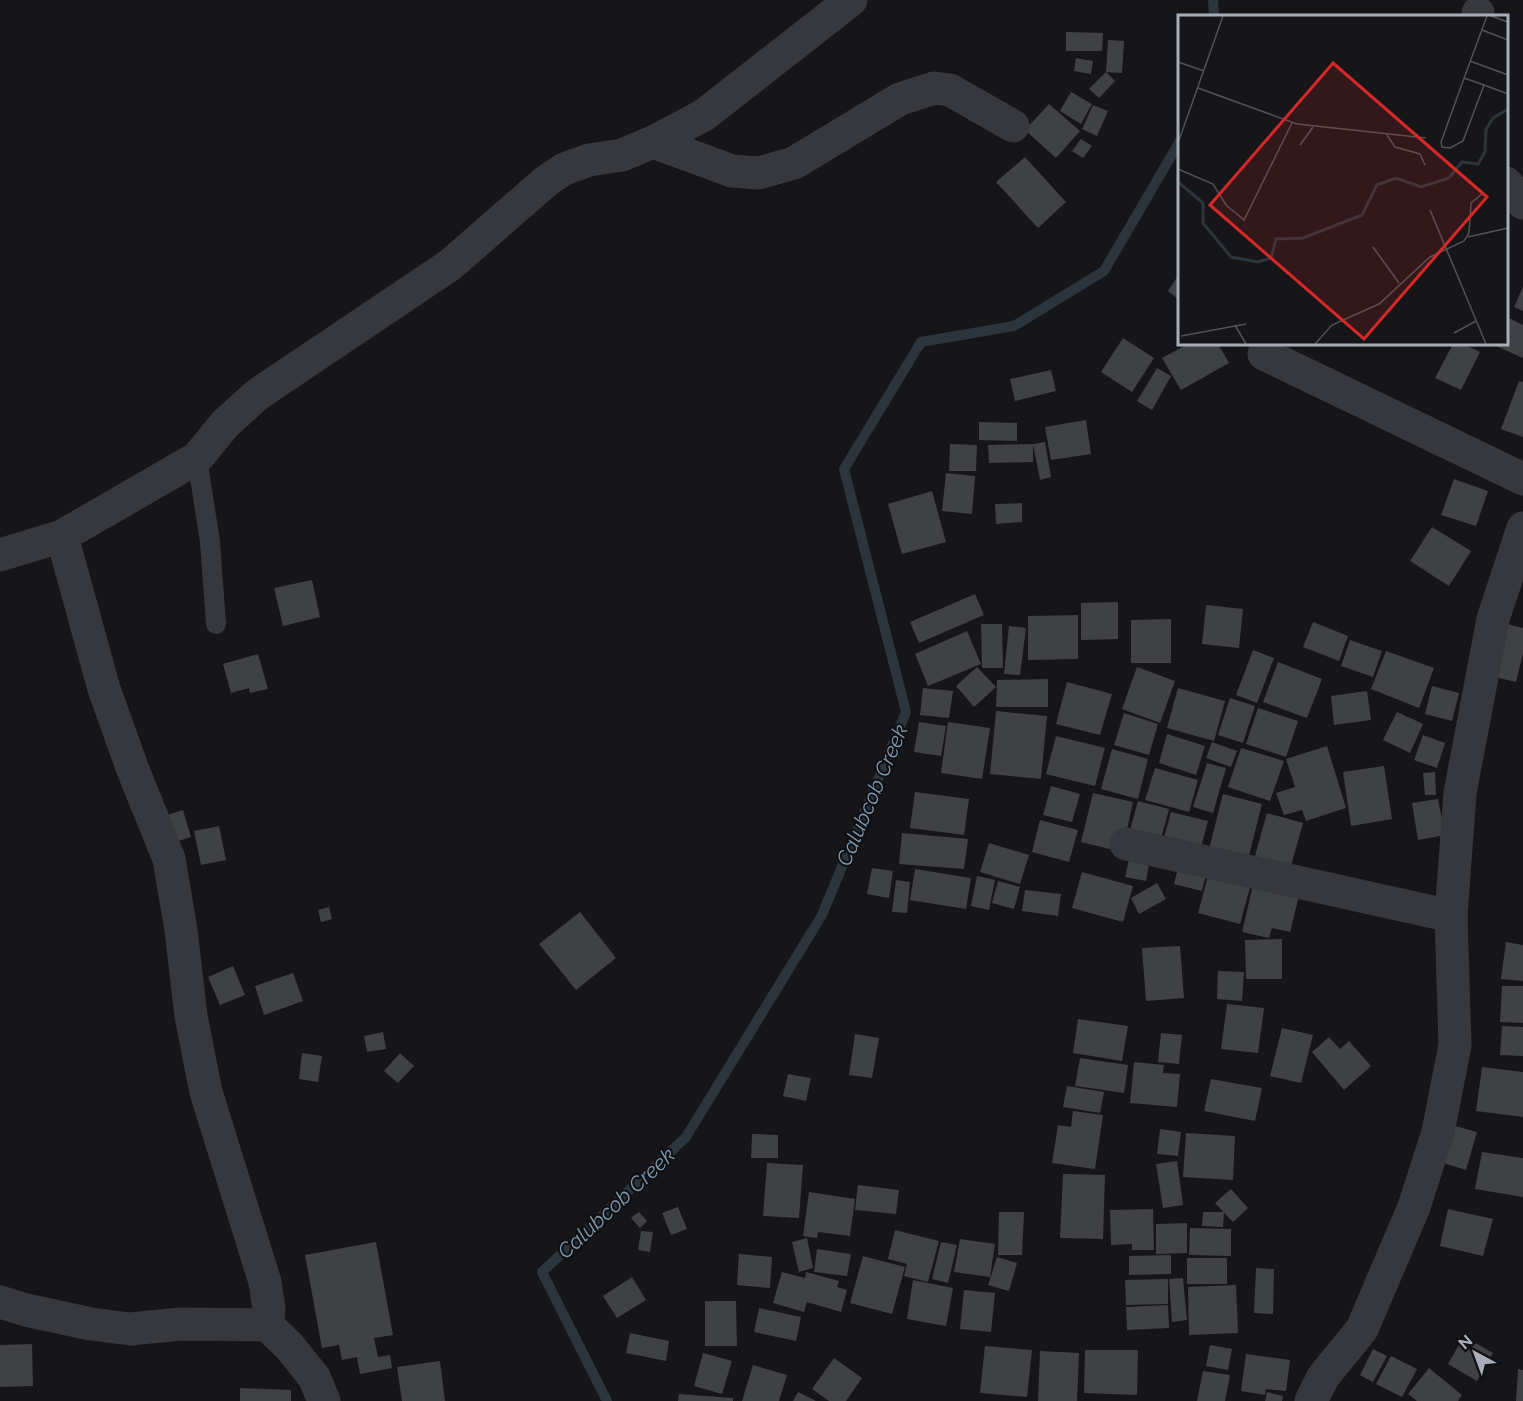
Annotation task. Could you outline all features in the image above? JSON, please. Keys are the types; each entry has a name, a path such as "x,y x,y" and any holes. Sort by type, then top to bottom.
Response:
{"street":[{"path":"0,555 62,536 197,458 225,424 258,394 450,266 545,182 564,169 588,160 622,155 704,116 851,0"},
{"path":"653,142 732,171 759,173 794,163 900,99 934,88 950,90 1013,126"},
{"path":"1508,185 1523,203"},
{"path":"1264,354 1523,479"},
{"path":"1311,1401 1323,1377 1362,1329 1414,1207 1438,1132 1455,1045 1451,916 1460,793 1493,619 1523,528"},
{"path":"62,536 104,689 133,770 169,859 181,930 191,1016 206,1092 265,1282 269,1309 267,1325"},
{"path":"1126,844 1451,916"},
{"path":"0,1302 91,1324 130,1329 181,1324 267,1325 289,1346 314,1377 324,1401"}],"lane":[{"path":"197,458 210,542 216,624"}],"building":[{"path":"1066,32 1103,33 1102,51 1066,51"},
{"path":"1108,40 1124,41 1122,73 1106,72"},
{"path":"1076,58 1093,61 1091,74 1074,71"},
{"path":"1106,72 1115,81 1099,98 1089,89"},
{"path":"1071,92 1092,104 1081,124 1060,111"},
{"path":"1049,104 1080,131 1056,158 1025,130"},
{"path":"1093,105 1108,111 1097,136 1082,129"},
{"path":"1081,139 1092,146 1083,158 1072,151"},
{"path":"1025,157 1066,202 1038,228 996,182"},
{"path":"1178,276 1178,299 1168,291"},
{"path":"1523,287 1523,311 1514,307"},
{"path":"1509,318 1523,325 1523,358 1496,346 1508,345"},
{"path":"1123,338 1154,358 1132,392 1101,372"},
{"path":"1186,345 1219,345 1229,363 1181,390 1162,358"},
{"path":"1452,345 1465,345 1480,352 1461,390 1435,378"},
{"path":"1157,368 1171,376 1152,410 1137,401"},
{"path":"1051,370 1056,391 1015,401 1010,379"},
{"path":"1519,381 1523,382 1523,437 1501,429"},
{"path":"1086,420 1091,454 1051,460 1045,427"},
{"path":"979,422 1017,423 1017,441 979,440"},
{"path":"1045,442 1051,477 1040,480 1033,444"},
{"path":"950,444 977,445 976,471 949,471"},
{"path":"1033,444 1033,462 989,463 988,445"},
{"path":"946,473 975,476 972,514 942,511"},
{"path":"1454,479 1488,491 1476,526 1441,515"},
{"path":"932,491 946,542 902,554 888,504"},
{"path":"1022,503 1022,522 996,524 995,504"},
{"path":"1432,527 1471,551 1449,586 1410,561"},
{"path":"312,580 320,617 283,626 274,588"},
{"path":"975,594 984,615 919,643 910,622"},
{"path":"1118,602 1118,639 1081,640 1081,603"},
{"path":"1206,605 1243,609 1239,648 1202,644"},
{"path":"1078,615 1078,659 1028,660 1028,616"},
{"path":"1171,619 1171,663 1131,663 1131,620"},
{"path":"1313,622 1348,636 1339,661 1303,647"},
{"path":"981,624 1002,624 1003,668 982,668"},
{"path":"1507,624 1523,628 1523,653 1516,682 1494,677"},
{"path":"1009,626 1026,628 1020,675 1004,674"},
{"path":"967,631 981,664 928,686 915,654"},
{"path":"1350,640 1382,651 1373,677 1341,666"},
{"path":"1253,650 1274,658 1257,703 1236,695"},
{"path":"1386,651 1434,668 1419,708 1371,689"},
{"path":"258,654 268,689 250,693 249,688 231,693 223,664"},
{"path":"1278,662 1322,679 1307,718 1263,702"},
{"path":"977,667 996,687 974,707 956,686"},
{"path":"1137,667 1175,681 1160,723 1122,709"},
{"path":"1048,679 1048,707 996,707 997,680"},
{"path":"1067,682 1112,694 1100,735 1056,724"},
{"path":"1432,686 1459,693 1452,721 1425,714"},
{"path":"923,688 953,691 949,718 920,715"},
{"path":"1178,688 1225,701 1214,741 1167,728"},
{"path":"1367,691 1371,720 1334,725 1331,696"},
{"path":"1230,698 1255,706 1243,743 1218,735"},
{"path":"1258,708 1298,721 1286,757 1246,744"},
{"path":"996,711 1047,716 1041,779 990,774"},
{"path":"1397,712 1423,724 1410,753 1383,740"},
{"path":"1124,713 1158,724 1149,755 1114,745"},
{"path":"919,722 946,726 941,756 914,752"},
{"path":"948,722 990,728 982,779 941,773"},
{"path":"1167,734 1205,746 1196,775 1159,763"},
{"path":"1423,735 1445,743 1437,768 1414,760"},
{"path":"1056,736 1105,748 1095,786 1046,774"},
{"path":"1212,742 1237,751 1231,767 1206,758"},
{"path":"1327,746 1346,808 1306,821 1302,810 1284,815 1276,793 1295,787 1286,759"},
{"path":"1241,748 1284,761 1270,801 1228,787"},
{"path":"1112,749 1148,759 1138,799 1101,789"},
{"path":"1207,763 1226,768 1213,813 1193,807"},
{"path":"1384,766 1392,819 1351,826 1343,772"},
{"path":"1155,768 1198,780 1189,812 1145,800"},
{"path":"1435,772 1436,795 1425,795 1423,773"},
{"path":"1051,786 1080,794 1072,822 1043,815"},
{"path":"915,792 969,799 964,835 910,828"},
{"path":"1093,793 1133,802 1122,852 1081,842"},
{"path":"1223,794 1262,804 1247,863 1208,853"},
{"path":"1438,799 1445,835 1418,840 1412,803"},
{"path":"1138,801 1169,809 1159,846 1128,837"},
{"path":"183,810 191,837 169,844 161,817"},
{"path":"1171,812 1208,821 1200,851 1163,841"},
{"path":"1267,813 1303,823 1289,873 1253,863"},
{"path":"1040,820 1078,830 1069,862 1032,852"},
{"path":"219,826 226,860 201,865 194,831"},
{"path":"902,833 968,839 964,869 899,864"},
{"path":"989,843 1029,855 1020,884 980,872"},
{"path":"1130,855 1150,859 1146,881 1125,877"},
{"path":"1179,864 1207,870 1202,891 1174,884"},
{"path":"872,868 893,871 889,898 867,894"},
{"path":"915,869 971,878 966,909 910,900"},
{"path":"1082,872 1133,886 1123,922 1072,908"},
{"path":"1209,873 1251,884 1240,924 1198,913"},
{"path":"977,876 995,880 989,910 971,906"},
{"path":"896,880 910,882 907,913 892,912"},
{"path":"998,881 1020,887 1014,909 992,903"},
{"path":"1157,883 1166,899 1139,914 1131,898"},
{"path":"1253,885 1299,896 1290,932 1272,928 1269,938 1242,932"},
{"path":"1025,890 1061,894 1058,916 1022,911"},
{"path":"329,907 332,919 321,922 318,910"},
{"path":"580,912 616,958 576,990 539,944"},
{"path":"1282,939 1282,979 1246,979 1245,940"},
{"path":"1506,942 1523,945 1523,981 1501,979"},
{"path":"1180,946 1184,998 1146,1001 1142,948"},
{"path":"233,966 245,995 220,1005 208,977"},
{"path":"1218,971 1244,972 1242,1001 1217,999"},
{"path":"293,973 303,1001 264,1015 255,986"},
{"path":"1502,986 1523,986 1523,1023 1500,1022"},
{"path":"1227,1004 1264,1008 1258,1053 1221,1049"},
{"path":"1078,1019 1128,1026 1122,1061 1073,1053"},
{"path":"1502,1026 1523,1027 1523,1056 1500,1055"},
{"path":"1282,1028 1313,1035 1301,1083 1270,1076"},
{"path":"383,1032 386,1049 367,1052 364,1036"},
{"path":"1161,1033 1182,1035 1179,1064 1158,1062"},
{"path":"855,1034 879,1038 872,1078 849,1075"},
{"path":"1329,1037 1340,1049 1349,1041 1371,1066 1344,1090 1312,1052"},
{"path":"302,1053 322,1056 318,1082 299,1079"},
{"path":"400,1053 414,1066 398,1083 384,1071"},
{"path":"1080,1058 1128,1065 1124,1093 1075,1086"},
{"path":"1134,1062 1164,1065 1163,1073 1180,1074 1177,1107 1130,1103"},
{"path":"1482,1067 1523,1072 1523,1117 1476,1111"},
{"path":"788,1074 811,1078 806,1101 783,1096"},
{"path":"1211,1079 1262,1088 1255,1121 1204,1111"},
{"path":"1067,1086 1104,1092 1100,1113 1063,1107"},
{"path":"1073,1111 1103,1115 1095,1169 1052,1163 1058,1125 1071,1127"},
{"path":"1448,1124 1477,1132 1466,1170 1437,1161"},
{"path":"1160,1129 1181,1132 1178,1156 1157,1154"},
{"path":"1186,1133 1235,1136 1233,1180 1183,1177"},
{"path":"752,1134 778,1135 778,1158 751,1158"},
{"path":"1482,1152 1523,1158 1523,1197 1475,1189"},
{"path":"1177,1161 1183,1205 1163,1208 1156,1164"},
{"path":"767,1163 803,1165 799,1218 763,1216"},
{"path":"1063,1174 1105,1175 1103,1239 1060,1238"},
{"path":"858,1185 899,1190 896,1214 855,1210"},
{"path":"1231,1189 1248,1208 1233,1222 1215,1203"},
{"path":"809,1192 855,1199 850,1236 818,1232 817,1238 803,1236"},
{"path":"678,1207 687,1229 671,1235 662,1213"},
{"path":"1153,1209 1154,1250 1132,1250 1132,1244 1111,1245 1110,1210"},
{"path":"1448,1209 1493,1219 1483,1256 1440,1246"},
{"path":"639,1212 647,1221 640,1228 631,1218"},
{"path":"999,1212 1024,1212 1022,1255 998,1255"},
{"path":"1203,1212 1224,1212 1223,1227 1202,1226"},
{"path":"1187,1223 1187,1253 1156,1254 1156,1224"},
{"path":"1190,1228 1231,1229 1231,1256 1189,1255"},
{"path":"895,1230 939,1241 928,1282 904,1276 907,1264 888,1259"},
{"path":"641,1231 653,1232 650,1252 638,1250"},
{"path":"807,1238 813,1268 799,1272 792,1242"},
{"path":"960,1239 995,1244 990,1277 954,1272"},
{"path":"376,1242 393,1335 374,1338 378,1357 390,1355 392,1368 360,1374 357,1357 342,1360 339,1345 322,1348 305,1255"},
{"path":"941,1242 957,1245 948,1283 932,1279"},
{"path":"817,1249 851,1254 847,1276 814,1272"},
{"path":"739,1254 772,1257 770,1288 737,1285"},
{"path":"1171,1255 1171,1274 1129,1275 1129,1256"},
{"path":"863,1256 905,1267 892,1314 850,1303"},
{"path":"997,1257 1017,1263 1009,1291 988,1285"},
{"path":"1187,1258 1227,1258 1227,1284 1187,1284"},
{"path":"1256,1268 1274,1269 1273,1314 1254,1313"},
{"path":"782,1272 805,1278 806,1272 839,1281 837,1287 847,1290 841,1312 807,1302 804,1312 773,1303"},
{"path":"632,1277 646,1300 617,1318 603,1296"},
{"path":"1183,1278 1187,1320 1172,1322 1169,1279"},
{"path":"1168,1279 1168,1304 1126,1305 1125,1280"},
{"path":"913,1280 953,1288 946,1326 907,1319"},
{"path":"1236,1285 1238,1333 1189,1335 1188,1287"},
{"path":"964,1290 995,1293 991,1332 960,1329"},
{"path":"705,1301 736,1301 737,1346 705,1346"},
{"path":"1168,1305 1169,1328 1127,1330 1126,1307"},
{"path":"759,1308 801,1317 796,1341 754,1332"},
{"path":"630,1333 669,1341 666,1361 626,1353"},
{"path":"1464,1336 1493,1353 1477,1381 1448,1364"},
{"path":"32,1344 33,1386 0,1387 0,1345"},
{"path":"1210,1345 1232,1349 1228,1370 1206,1366"},
{"path":"985,1346 1032,1350 1027,1397 980,1393"},
{"path":"1373,1349 1387,1356 1373,1382 1360,1375"},
{"path":"1085,1350 1138,1350 1137,1395 1084,1393"},
{"path":"1040,1351 1079,1353 1077,1401 1038,1401"},
{"path":"703,1353 732,1361 722,1394 694,1386"},
{"path":"1246,1354 1290,1360 1286,1391 1266,1389 1265,1395 1241,1391"},
{"path":"1391,1356 1417,1369 1402,1397 1376,1384"},
{"path":"834,1358 862,1378 846,1401 829,1401 812,1389"},
{"path":"440,1361 445,1401 402,1401 397,1367"},
{"path":"753,1365 787,1375 779,1401 742,1401"},
{"path":"1429,1368 1462,1395 1458,1401 1417,1401 1408,1394"},
{"path":"1518,1369 1523,1370 1523,1401 1516,1401"},
{"path":"1203,1371 1230,1375 1225,1401 1197,1401"},
{"path":"240,1388 291,1390 291,1401 240,1401"},
{"path":"798,1392 816,1401 793,1401"},
{"path":"1267,1392 1283,1396 1282,1401 1265,1401"},
{"path":"679,1394 733,1398 733,1401 678,1401"}],"waterway":[{"name":"Calubcob Creek","path":"1213,0 1214,15"},
{"name":"Calubcob Creek","path":"607,1401 542,1272 686,1137 822,915 906,712 844,469 921,342 1014,326 1104,271 1178,144"}]}
